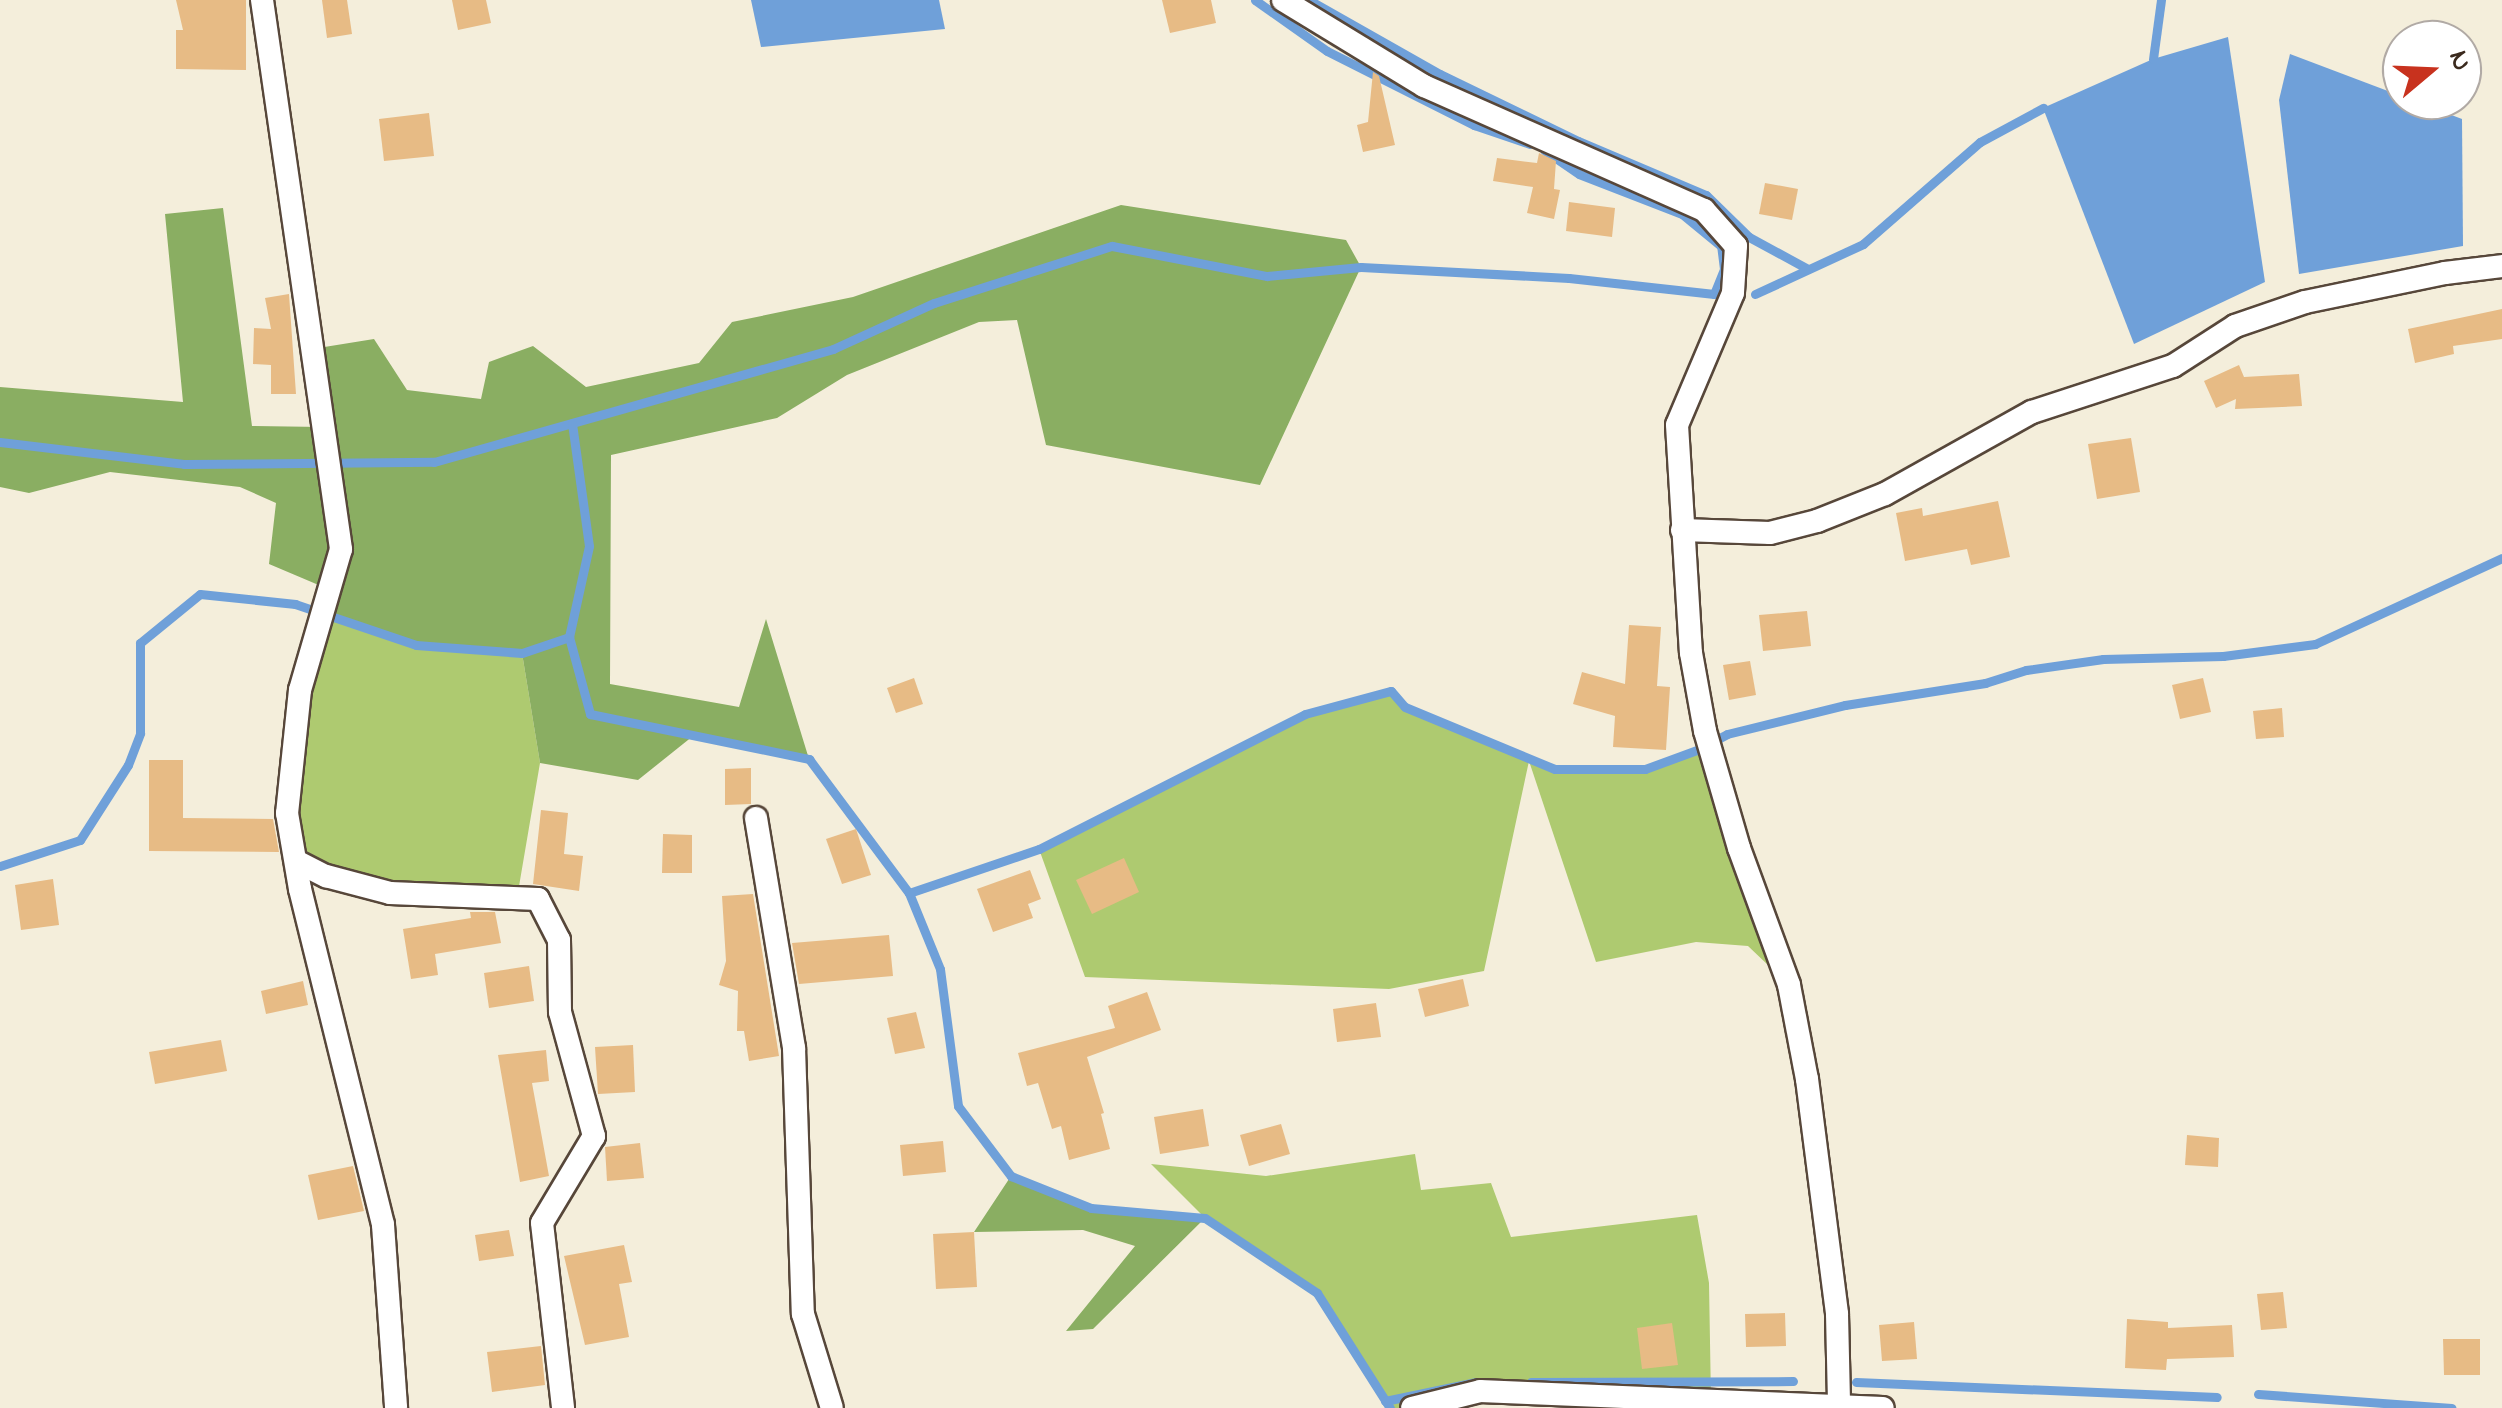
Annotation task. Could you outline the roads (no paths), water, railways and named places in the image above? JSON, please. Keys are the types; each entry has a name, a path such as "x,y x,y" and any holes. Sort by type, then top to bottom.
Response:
{"street":[{"path":"262,0 342,549 300,690 286,813 383,1224 396,1408"},
{"path":"1283,0 1424,86 1704,210 1736,246 1733,293 1677,425 1691,653 1704,730 1739,848 1789,985 1807,1079 1837,1314 1838,1406"},
{"path":"1682,530 1770,533 1817,521 1885,494 2032,412 2173,366 2235,326 2305,302 2445,272 2502,266"},
{"path":"756,818 794,1048 802,1314 832,1408"},
{"path":"296,861 326,876 390,893 538,899 559,940 560,1012 594,1136 542,1223 564,1408"},
{"path":"1412,1408 1480,1391 1883,1408"}],"water":[{"path":"751,0 939,0 945,29 761,47"},
{"path":"2228,37 2265,282 2134,344 2043,108 2153,59"},
{"path":"2290,54 2382,89 2382,120 2462,120 2463,246 2299,274 2279,100"}],"waterway":[{"path":"1255,0 1327,51 1474,125 1530,144"},
{"path":"1309,0 1440,74 1578,141 1706,195 1749,237 1808,269"},
{"path":"2153,59 2161,0"},
{"path":"1755,294 1863,244 1980,142 2043,108"},
{"path":"0,442 184,464 434,462 833,349 934,303 1112,246 1267,276 1361,267 1569,278 1714,294 1724,269 1721,246 1682,214 1579,174 1544,150"},
{"path":"0,866 80,840 128,765 140,733 140,643 200,594 295,604 416,645 522,653 569,637 589,546 572,423"},
{"path":"1714,741 1727,734 1845,705 1985,683 2026,670 2103,659 2223,656 2315,644 2502,558"},
{"path":"569,637 590,714 809,759 909,893 940,969 958,1106 1011,1176 1091,1208 1205,1218 1317,1293 1390,1408"},
{"path":"909,893 1039,849 1305,714 1391,691 1405,707 1555,769 1645,769 1702,748"},
{"path":"1531,1382 1793,1381"},
{"path":"1385,1401 1475,1382"},
{"path":"1856,1382 2217,1397"},
{"path":"2258,1394 2451,1408"}]}
